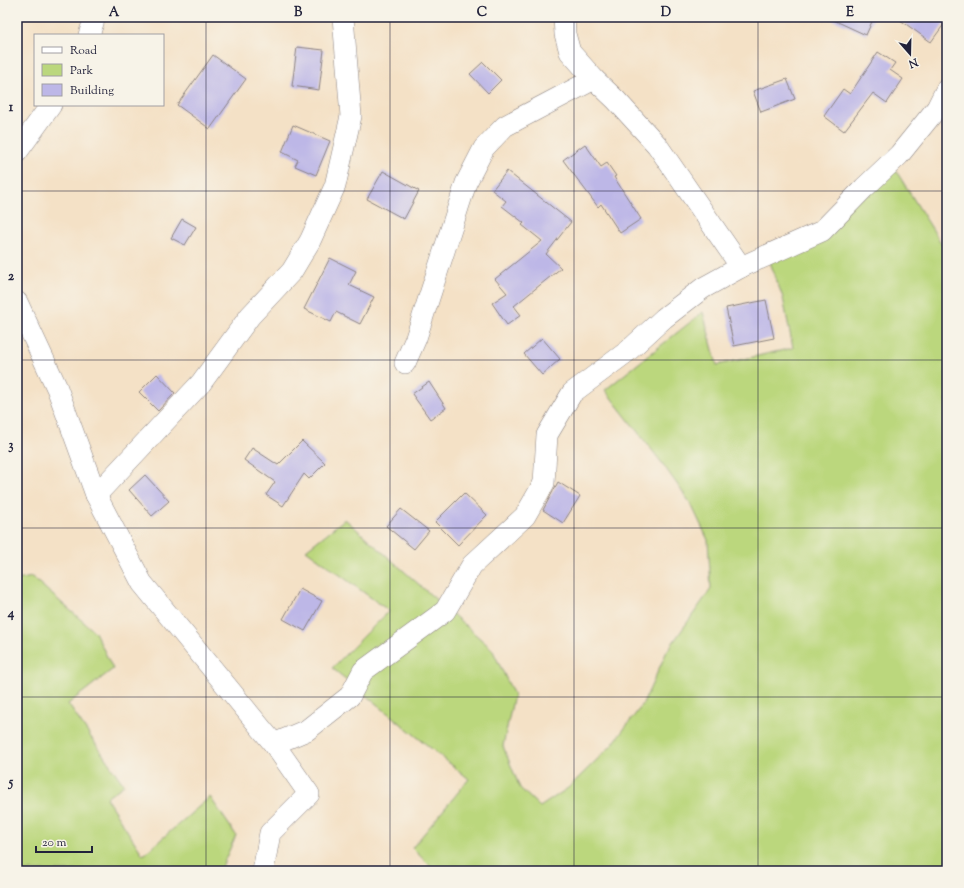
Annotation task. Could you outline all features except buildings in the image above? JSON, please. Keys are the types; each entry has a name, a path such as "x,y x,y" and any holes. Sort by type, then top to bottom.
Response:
{"street":[{"path":"89,34 95,17"},
{"path":"96,495 201,382 250,316 292,271 310,242 335,186 351,116 343,17"},
{"path":"564,17 565,34 570,52 657,145 741,267"},
{"path":"405,364 416,338 466,183 484,148 504,126 594,79"},
{"path":"274,744 306,730 350,696 363,671 445,611 472,565 525,516 544,483 547,435 572,393 628,351 664,318 703,288 741,267 822,231 899,155 937,108 947,88"},
{"path":"17,152 50,106"},
{"path":"17,302 57,388 96,495 142,583 274,744 309,794 270,834 264,871"}],"green space":[{"path":"893,166 947,251 947,871 435,871 412,848 469,779 332,668 389,611 306,550 345,519 492,649 514,695 503,746 520,788 540,807 568,788 612,745 643,704 667,651 711,589 708,540 691,504 662,463 605,390 703,312 717,365 793,348 783,298 770,262"},
{"path":"32,577 95,632 113,669 68,704 124,785 106,798 143,855 210,797 236,835 220,871 17,871 17,580"}]}
